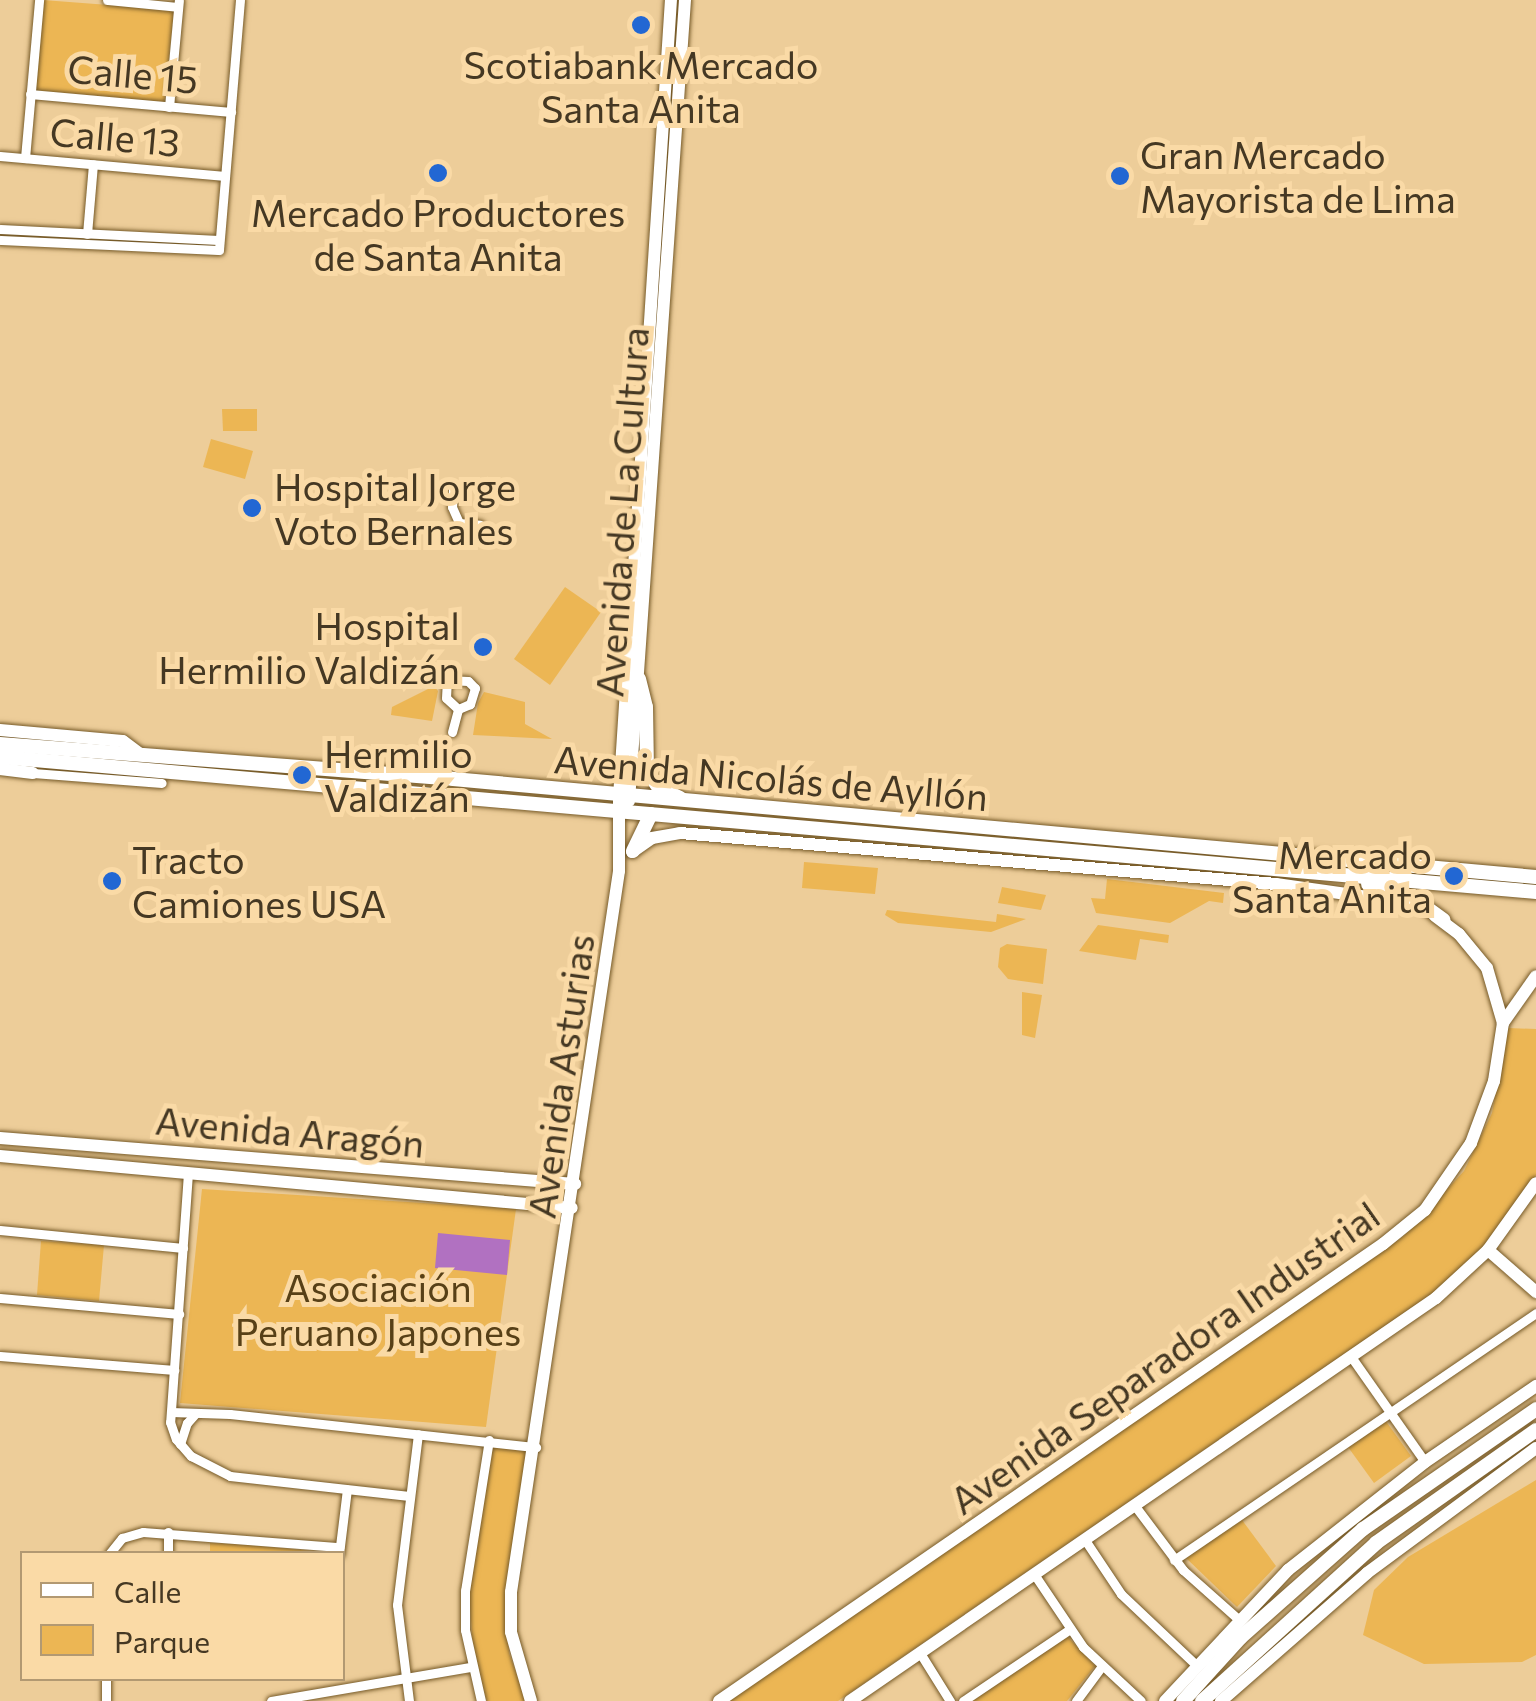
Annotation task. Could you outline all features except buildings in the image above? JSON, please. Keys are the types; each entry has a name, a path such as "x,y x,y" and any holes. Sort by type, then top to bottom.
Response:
{"main road":[{"path":"639,679 646,707 647,771 659,788 694,804"},
{"name":"Avenida Nicolás de Ayllón","path":"2,747 139,753 624,803 651,814 1536,892"},
{"name":"Avenida Nicolás de Ayllón","path":"2,747 163,777 694,804 1536,877"},
{"path":"632,851 651,814"},
{"path":"1506,874 1536,867"},
{"path":"1334,874 1399,893 1444,920"},
{"path":"1183,1701 1241,1637 1362,1529 1536,1409"},
{"path":"1202,1701 1376,1542 1536,1430"},
{"path":"1501,1432 1507,1439 1506,1450"}],"street":[{"path":"25,158 39,0"},
{"path":"106,0 178,3 169,107"},
{"path":"0,230 18,236 219,245 240,0"},
{"name":"Avenida de La Cultura","path":"624,803 639,679 670,0"},
{"name":"Avenida de La Cultura","path":"624,803 686,0"},
{"name":"Calle 15","path":"30,94 231,112"},
{"name":"Calle 13","path":"0,156 225,176"},
{"path":"88,234 93,164"},
{"path":"0,240 88,234 140,241"},
{"path":"453,489 452,507 459,523 480,525"},
{"path":"452,732 458,708"},
{"path":"2,747 123,741 139,753"},
{"name":"Avenida Nicolás de Ayllón","path":"2,747 32,773 163,777"},
{"name":"Avenida Asturias","path":"531,1701 511,1632 511,1592 572,1208 619,871 624,803"},
{"name":"Avenida Nicolás de Ayllón","path":"632,851 652,838 680,833 1058,864 1388,898 1444,920"},
{"path":"619,871 632,851"},
{"path":"1444,920 1486,968 1503,1023"},
{"name":"Avenida Separadora Industrial","path":"719,1701 1384,1244 1424,1210 1458,1166 1483,1116 1494,1081 1503,1023 1536,976"},
{"name":"Avenida Aragón","path":"0,1138 575,1184"},
{"name":"Avenida Aragón","path":"0,1156 572,1208"},
{"path":"188,1173 170,1422 180,1444 191,1456 230,1476 407,1496"},
{"path":"850,1701 872,1695 920,1653 1436,1298 1488,1250 1536,1183"},
{"path":"0,1230 183,1248"},
{"path":"1488,1250 1536,1292"},
{"path":"0,1298 179,1314"},
{"path":"1174,1560 1536,1313"},
{"path":"0,1356 174,1370"},
{"path":"1352,1358 1425,1462"},
{"path":"1165,1701 1238,1619 1339,1527 1536,1386"},
{"path":"171,1412 536,1446"},
{"path":"180,1444 187,1423 196,1412"},
{"path":"409,1701 397,1605 407,1496 418,1434"},
{"path":"481,1701 470,1667 466,1591 489,1440"},
{"path":"1222,1701 1367,1573 1536,1448"},
{"path":"111,1551 122,1538 143,1532 339,1550 347,1489"},
{"path":"1135,1506 1174,1560 1238,1619"},
{"path":"168,1532 168,1551"},
{"path":"1085,1540 1121,1594 1196,1665"},
{"path":"1034,1574 1070,1630 1141,1701"},
{"path":"964,1701 1070,1630"},
{"path":"920,1653 950,1701"},
{"path":"1076,1701 1102,1666"},
{"path":"271,1701 470,1667"},
{"path":"340,1681 341,1691"}],"green space":[{"path":"43,0 174,10 164,102 34,90"},
{"path":"222,409 257,409 257,431 223,431"},
{"path":"211,439 253,451 245,479 203,467"},
{"path":"565,587 601,612 550,685 514,659"},
{"path":"434,686 438,691 432,721 391,715 392,707"},
{"path":"484,692 525,702 525,724 552,739 473,735 478,703"},
{"path":"804,862 878,868 875,894 802,888"},
{"path":"1107,879 1224,893 1223,903 1209,901 1170,923 1096,913 1091,898 1105,899"},
{"path":"1002,887 1046,895 1041,910 998,903"},
{"path":"887,910 996,922 997,914 1026,919 991,932 898,923 885,915"},
{"path":"1098,925 1169,935 1168,943 1140,939 1136,960 1079,951"},
{"path":"1007,944 1047,949 1043,984 1008,979 998,967 1000,948"},
{"path":"1022,992 1042,995 1035,1038 1022,1035"},
{"path":"1508,1028 1536,1029 1536,1175 1510,1217 1465,1271 838,1701 719,1701 1404,1236 1464,1171 1492,1113"},
{"name":"Asociación Peruano Japones","path":"202,1189 516,1209 486,1427 180,1403"},
{"path":"41,1241 104,1245 99,1301 37,1295"},
{"path":"1385,1420 1411,1456 1374,1483 1348,1447"},
{"path":"492,1444 528,1449 505,1603 509,1653 526,1701 487,1701 473,1650 469,1590"},
{"path":"1536,1480 1536,1655 1522,1662 1424,1664 1363,1635 1374,1590 1408,1557"},
{"path":"1242,1520 1276,1566 1237,1607 1186,1558"},
{"path":"210,1543 311,1551 210,1551"},
{"path":"1067,1636 1095,1666 1067,1701 973,1701"}],"shaded area":[{"path":"438,1233 510,1240 507,1275 435,1268"}],"place":[{"name":"Scotiabank Mercado Santa Anita","path":"641,25"},
{"name":"Mercado Productores de Santa Anita","path":"438,173"},
{"name":"Gran Mercado Mayorista de Lima","path":"1120,176"},
{"name":"Hospital Jorge Voto Bernales","path":"252,508"},
{"name":"Hospital Hermilio Valdizán","path":"483,647"},
{"name":"Hermilio Valdizán","path":"302,775"},
{"name":"Mercado Santa Anita","path":"1454,876"},
{"name":"Tracto Camiones USA","path":"112,881"}]}
